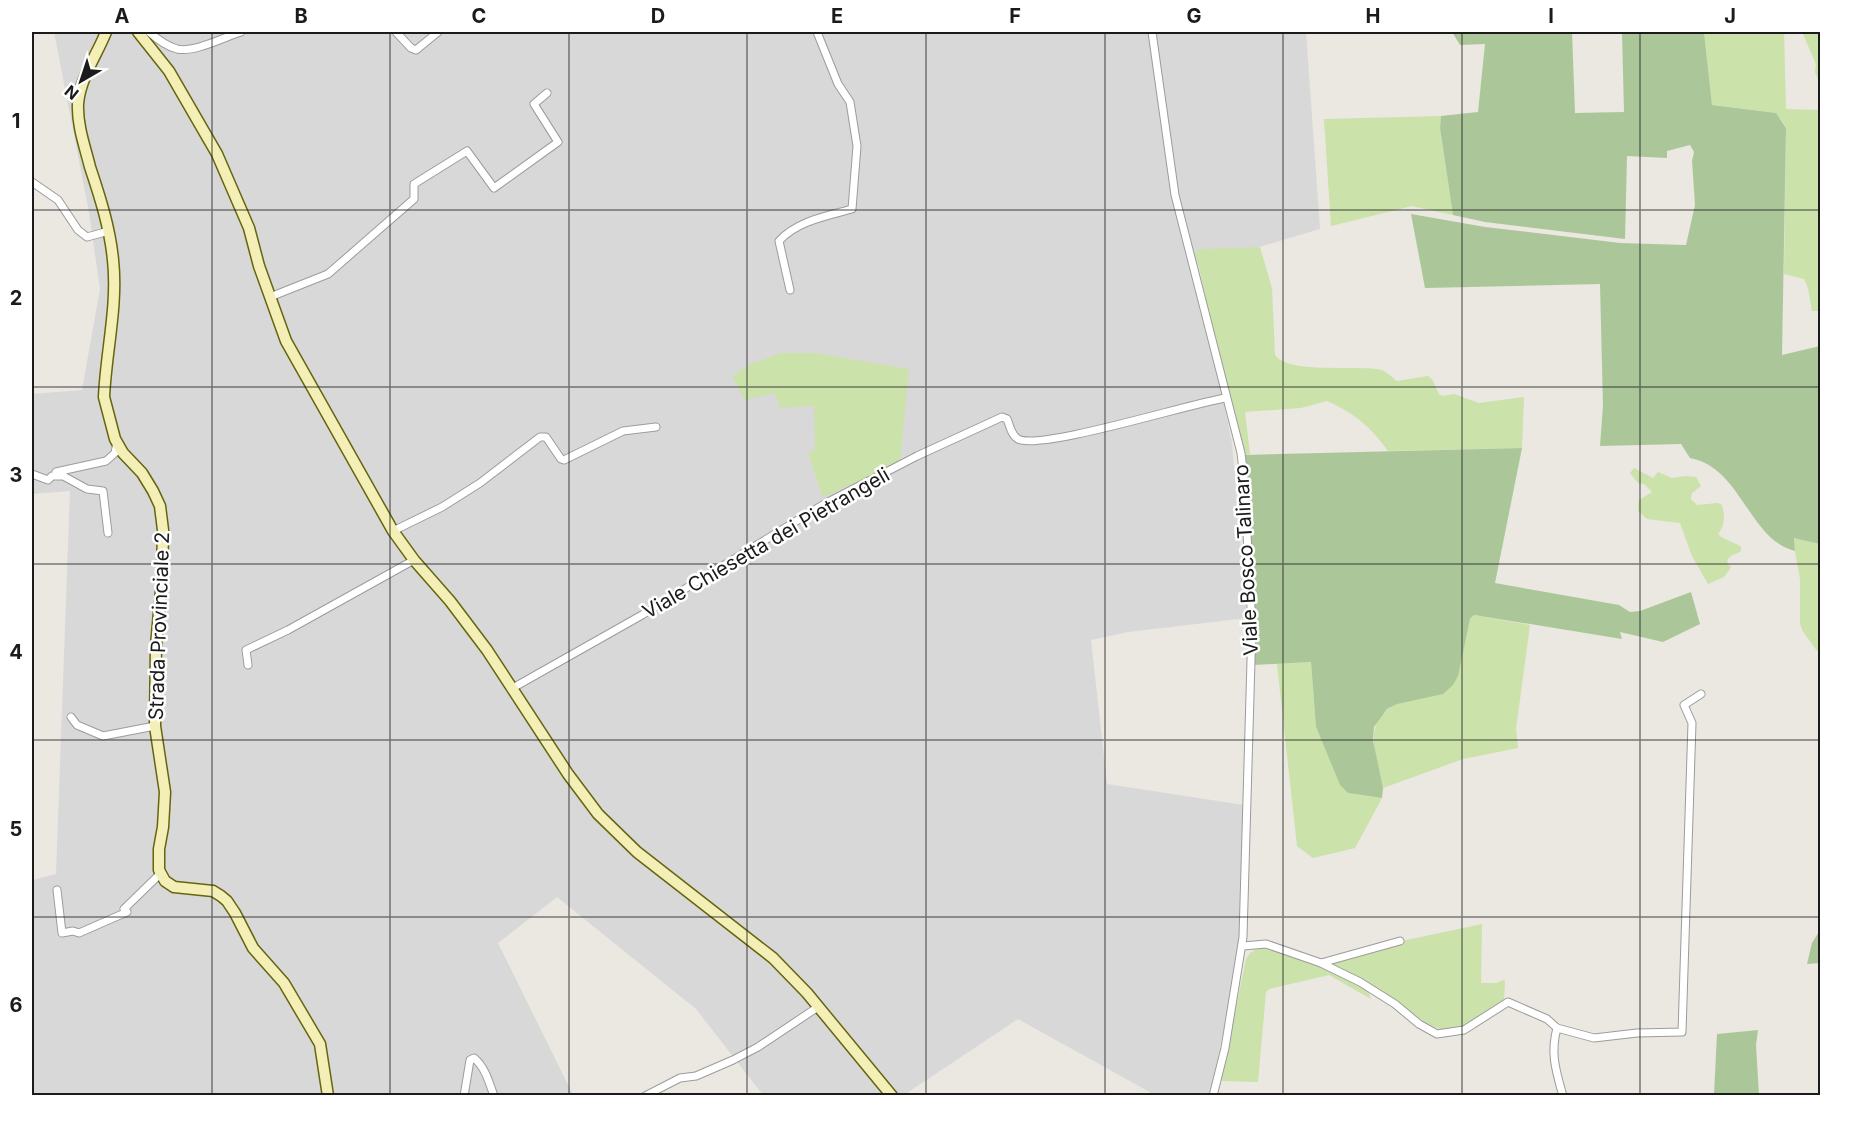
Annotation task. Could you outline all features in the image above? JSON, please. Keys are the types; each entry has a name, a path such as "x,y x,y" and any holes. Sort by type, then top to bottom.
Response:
{"main road":[{"name":"Strada Provinciale 2","path":"106,32 83,82 78,104 79,120 84,147 109,231 115,280 104,397 117,442 123,453 142,473 160,506 163,530 162,580 156,645 155,726 165,792 159,849 161,873"},
{"path":"138,32 169,71 217,154 249,228 259,266 286,341 393,531 487,650 568,774 598,814 637,852 773,958 818,1006 892,1095"},
{"path":"161,873 165,881 174,887 213,891 227,902 253,948 284,983 320,1044 328,1095"}],"street":[{"path":"149,32 160,41 179,50 189,49 240,32"},
{"path":"396,32 411,48 416,50 438,32"},
{"path":"790,290 779,241 787,232 818,218 852,209 857,146 850,102 838,84 817,32"},
{"name":"Viale Bosco Talinaro","path":"1152,32 1175,195 1240,453 1244,478 1252,626 1243,946 1226,1048 1213,1095"},
{"path":"270,297 328,274 414,199 414,184 467,151 494,188 558,142 534,104 547,93"},
{"path":"32,182 58,200 78,230 87,237 109,231"},
{"name":"Viale Chiesetta dei Pietrangeli","path":"511,689 652,610 826,503 916,456 1002,417 1007,419 1016,438 1023,441 1050,439 1226,398"},
{"path":"393,531 452,501 480,483 540,437 546,437 563,460 623,431 656,427"},
{"path":"108,534 103,491 87,489 56,472 106,460 114,453 117,442"},
{"path":"32,474 48,480 52,476 63,476"},
{"path":"248,665 246,650 288,630 414,560"},
{"path":"1243,946 1266,944 1321,963 1360,982 1437,1034 1464,1030 1508,1002 1547,1019 1557,1028 1594,1038 1637,1033 1682,1032 1692,723 1684,705 1701,694"},
{"path":"71,717 77,725 103,736 155,726"},
{"path":"57,890 62,933 74,931 78,933 127,912 124,909 161,873"},
{"path":"1321,963 1400,941"},
{"path":"645,1095 680,1078 696,1076 733,1060 758,1047 818,1006"},
{"path":"1557,1028 1552,1045 1563,1095"},
{"path":"464,1095 470,1060 474,1058 487,1076 494,1095"}],"shaded area":[{"path":"54,32 1306,32 1320,229 1195,266 1232,443 1247,618 1128,632 1091,640 1107,784 1244,805 1244,933 1210,1095 1155,1095 1018,1019 904,1095 763,1095 696,1009 557,897 498,943 573,1095 32,1095 32,880 56,874 70,491 32,494 32,394 82,390 100,289 89,212"}],"green space":[{"path":"1452,32 1572,32 1575,113 1624,112 1622,32 1704,32 1712,105 1776,113 1786,128 1782,355 1820,346 1820,544 1794,538 1795,551 1779,544 1766,533 1734,488 1707,464 1690,458 1681,444 1600,446 1603,406 1600,284 1425,288 1411,214 1485,227 1620,243 1686,245 1695,205 1692,161 1694,152 1690,145 1667,151 1667,158 1627,156 1625,239 1485,222 1453,215 1440,128 1441,116 1478,112 1485,44 1460,45"},
{"path":"1704,32 1784,32 1786,109 1820,110 1820,311 1812,311 1804,279 1784,274 1786,127 1776,113 1712,105"},
{"path":"1802,32 1820,32 1820,84 1815,72 1816,64"},
{"path":"1441,116 1440,128 1453,215 1412,206 1331,226 1324,119"},
{"path":"1260,247 1272,288 1275,355 1294,365 1382,370 1397,381 1428,376 1442,396 1454,394 1479,403 1524,397 1522,448 1388,451 1361,422 1346,410 1327,401 1301,408 1245,412 1250,454 1242,455 1195,251"},
{"path":"781,353 815,353 909,369 900,462 824,497 808,453 815,450 814,406 780,408 775,393 745,400 732,376 751,364"},
{"path":"1522,448 1495,583 1619,605 1630,612 1640,611 1691,592 1700,624 1663,642 1620,632 1622,639 1474,615 1470,619 1458,676 1453,685 1443,694 1397,704 1387,709 1374,727 1373,740 1383,788 1382,798 1348,793 1340,785 1316,727 1311,662 1254,665 1252,560 1242,455"},
{"path":"1634,468 1653,478 1658,472 1672,478 1696,477 1701,486 1692,493 1691,499 1697,505 1718,503 1722,505 1724,520 1718,534 1741,547 1741,551 1728,559 1727,563 1731,567 1724,577 1708,584 1692,556 1680,523 1647,519 1638,511 1639,500 1652,492 1644,484 1638,483 1630,473"},
{"path":"1794,537 1820,544 1820,651 1817,651 1802,630 1800,623 1800,579"},
{"path":"1474,615 1530,625 1516,729 1518,748 1463,759 1383,788 1374,741 1378,720 1397,704"},
{"path":"1311,662 1316,727 1340,785 1349,793 1382,798 1355,848 1313,858 1297,846 1277,664"},
{"path":"1482,924 1481,983 1505,981 1504,1001 1462,1027 1446,1031 1429,1025 1379,990 1330,964 1402,941"},
{"path":"1820,930 1820,963 1807,964 1812,943"},
{"path":"1260,947 1286,953 1315,964 1368,991 1371,999 1329,975 1269,989 1266,992 1258,1082 1221,1081 1246,959 1250,953"},
{"path":"1758,1030 1756,1045 1759,1095 1714,1095 1717,1034"}]}
